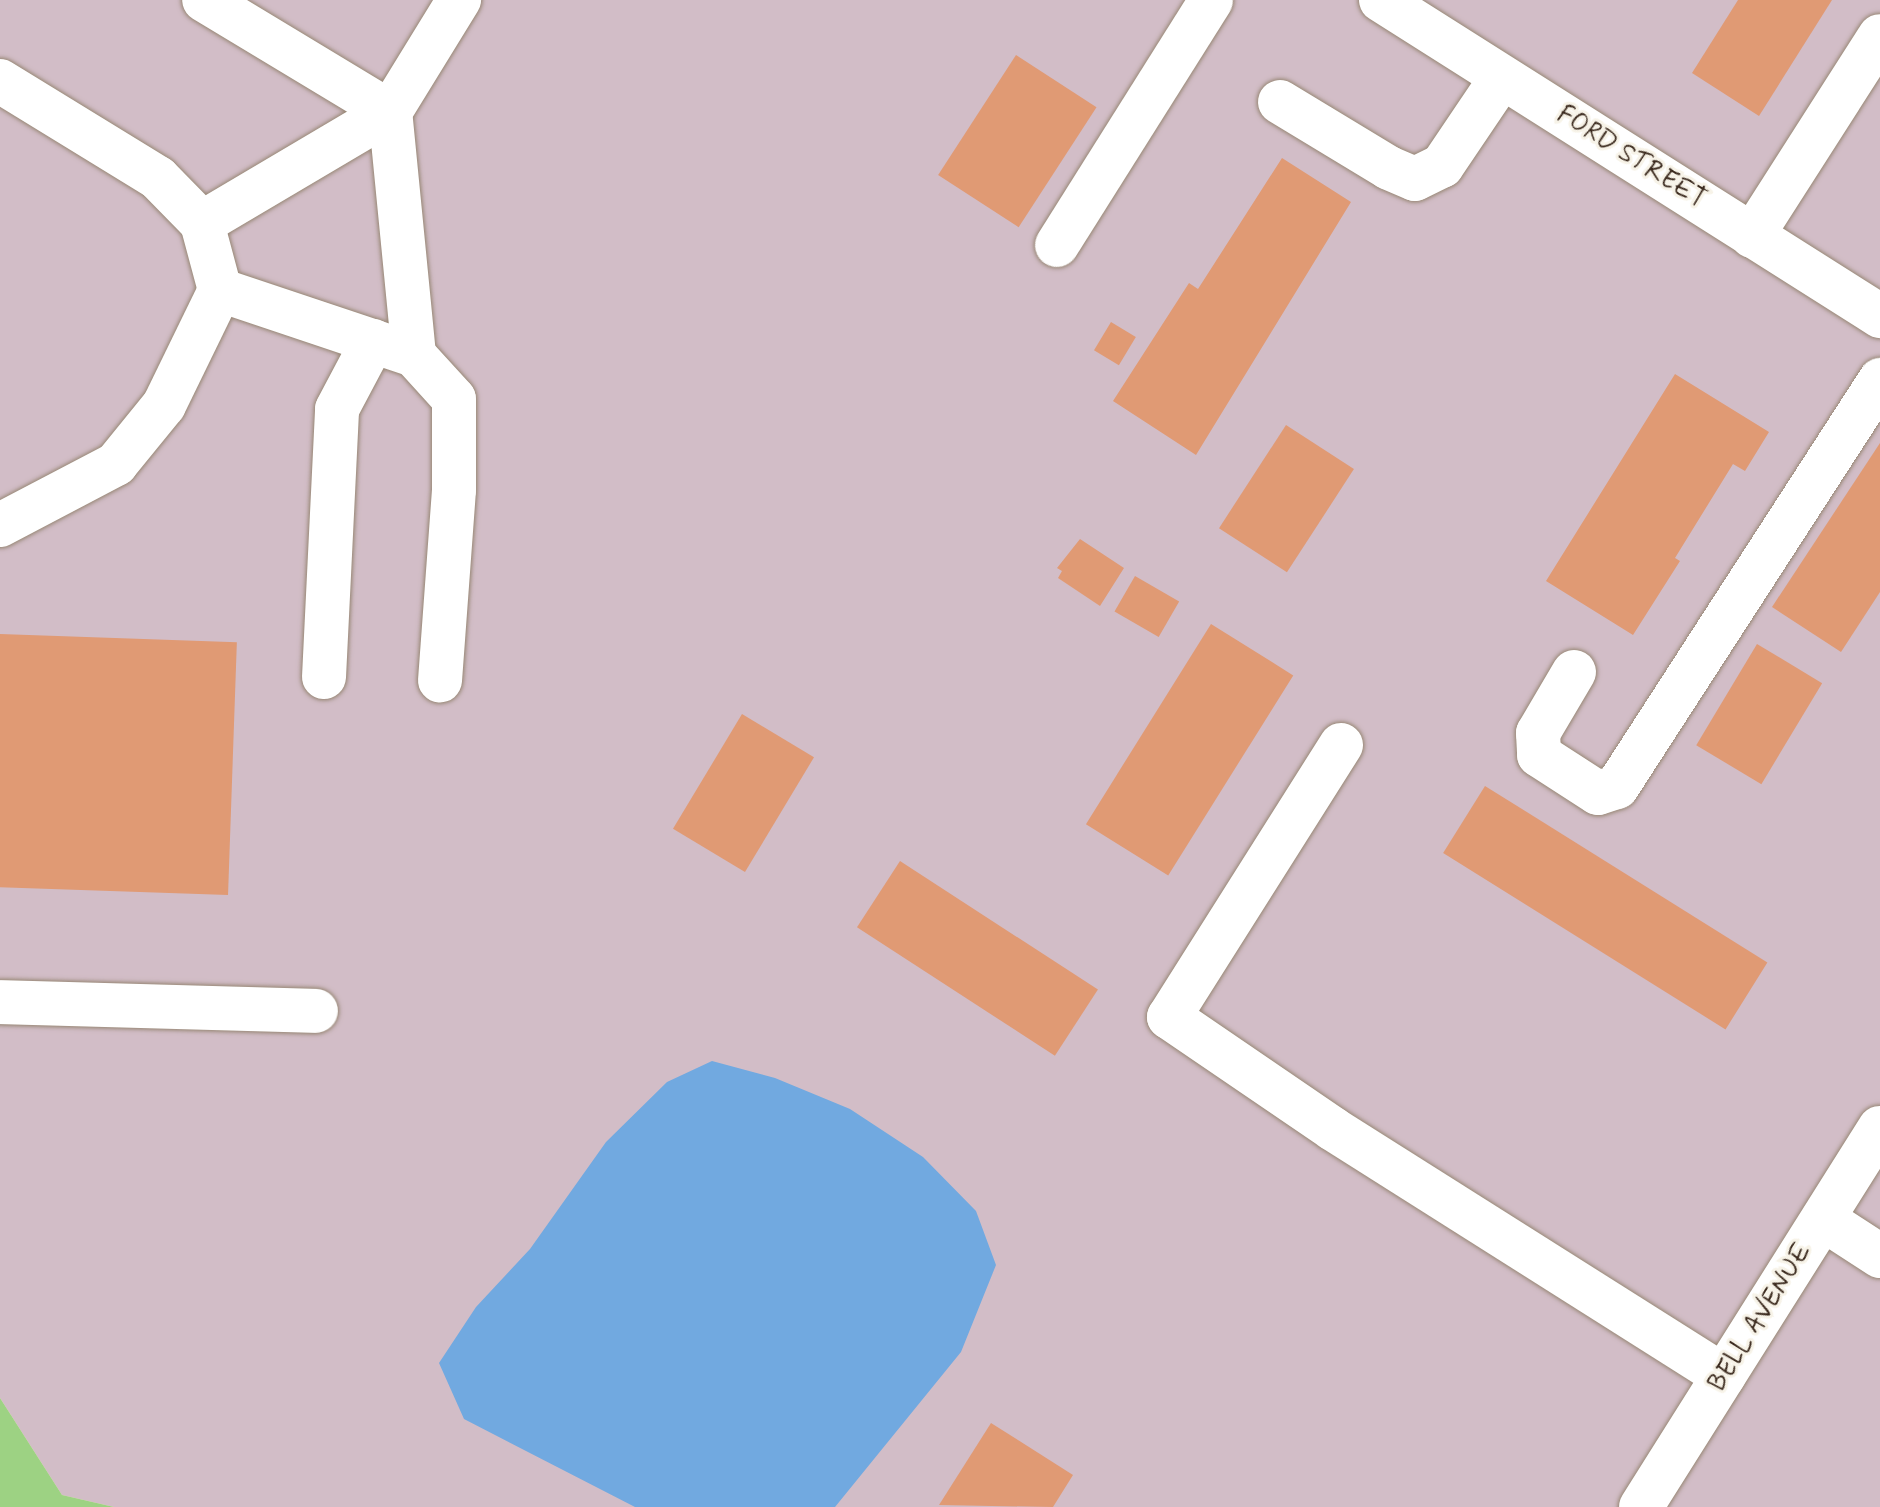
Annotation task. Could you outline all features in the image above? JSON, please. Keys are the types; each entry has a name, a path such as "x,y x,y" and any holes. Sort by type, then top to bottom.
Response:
{"street":[{"path":"204,0 390,112"},
{"path":"202,223 390,112 459,0"},
{"path":"1057,245 1211,0"},
{"name":"FORD STREET","path":"1381,0 1880,316"},
{"path":"1752,236 1880,36"},
{"path":"1280,102 1389,168 1415,179 1442,166 1502,77"},
{"path":"0,81 158,178 202,223 220,290 164,405 116,464 0,525"},
{"path":"390,112 414,355"},
{"path":"220,290 414,355 454,399 454,490 440,680"},
{"path":"324,677 337,409 373,341"},
{"path":"1574,672 1538,733 1539,755 1598,793 1617,787 1880,380"},
{"path":"1341,745 1169,1017 1333,1129 1724,1376"},
{"path":"0,1002 316,1011"},
{"name":"BELL AVENUE","path":"1641,1507 1880,1128"},
{"path":"1823,1219 1880,1256"}],"shaded area":[{"path":"0,0 1880,0 1880,1507 114,1507 62,1495 0,1398"}],"green space":[{"path":"0,1398 62,1495 114,1507 0,1507"}],"water":[{"path":"712,1061 775,1078 850,1109 923,1157 976,1211 996,1265 961,1352 835,1507 635,1507 464,1419 439,1363 476,1307 530,1249 606,1142 667,1082"}],"building":[{"path":"1738,0 1832,0 1759,116 1692,73"},
{"path":"1016,55 1097,107 1019,227 938,175"},
{"path":"1282,158 1351,202 1196,455 1113,401 1189,283 1198,289"},
{"path":"1111,322 1136,337 1119,365 1094,350"},
{"path":"1675,374 1769,432 1745,471 1733,464 1675,558 1680,561 1633,635 1546,581"},
{"path":"1286,425 1354,469 1287,572 1219,528"},
{"path":"1880,443 1880,592 1841,652 1772,607"},
{"path":"1080,539 1124,568 1100,606 1058,578 1062,571 1057,568"},
{"path":"1135,576 1179,602 1159,637 1114,612"},
{"path":"1211,624 1293,675 1168,876 1086,824"},
{"path":"0,634 237,642 228,895 0,887"},
{"path":"1757,644 1822,683 1761,784 1696,745"},
{"path":"742,714 814,757 745,872 673,829"},
{"path":"1485,786 1767,962 1726,1029 1443,853"},
{"path":"900,861 1098,990 1055,1056 857,927"},
{"path":"991,1423 1073,1475 1053,1507 939,1505"}]}
